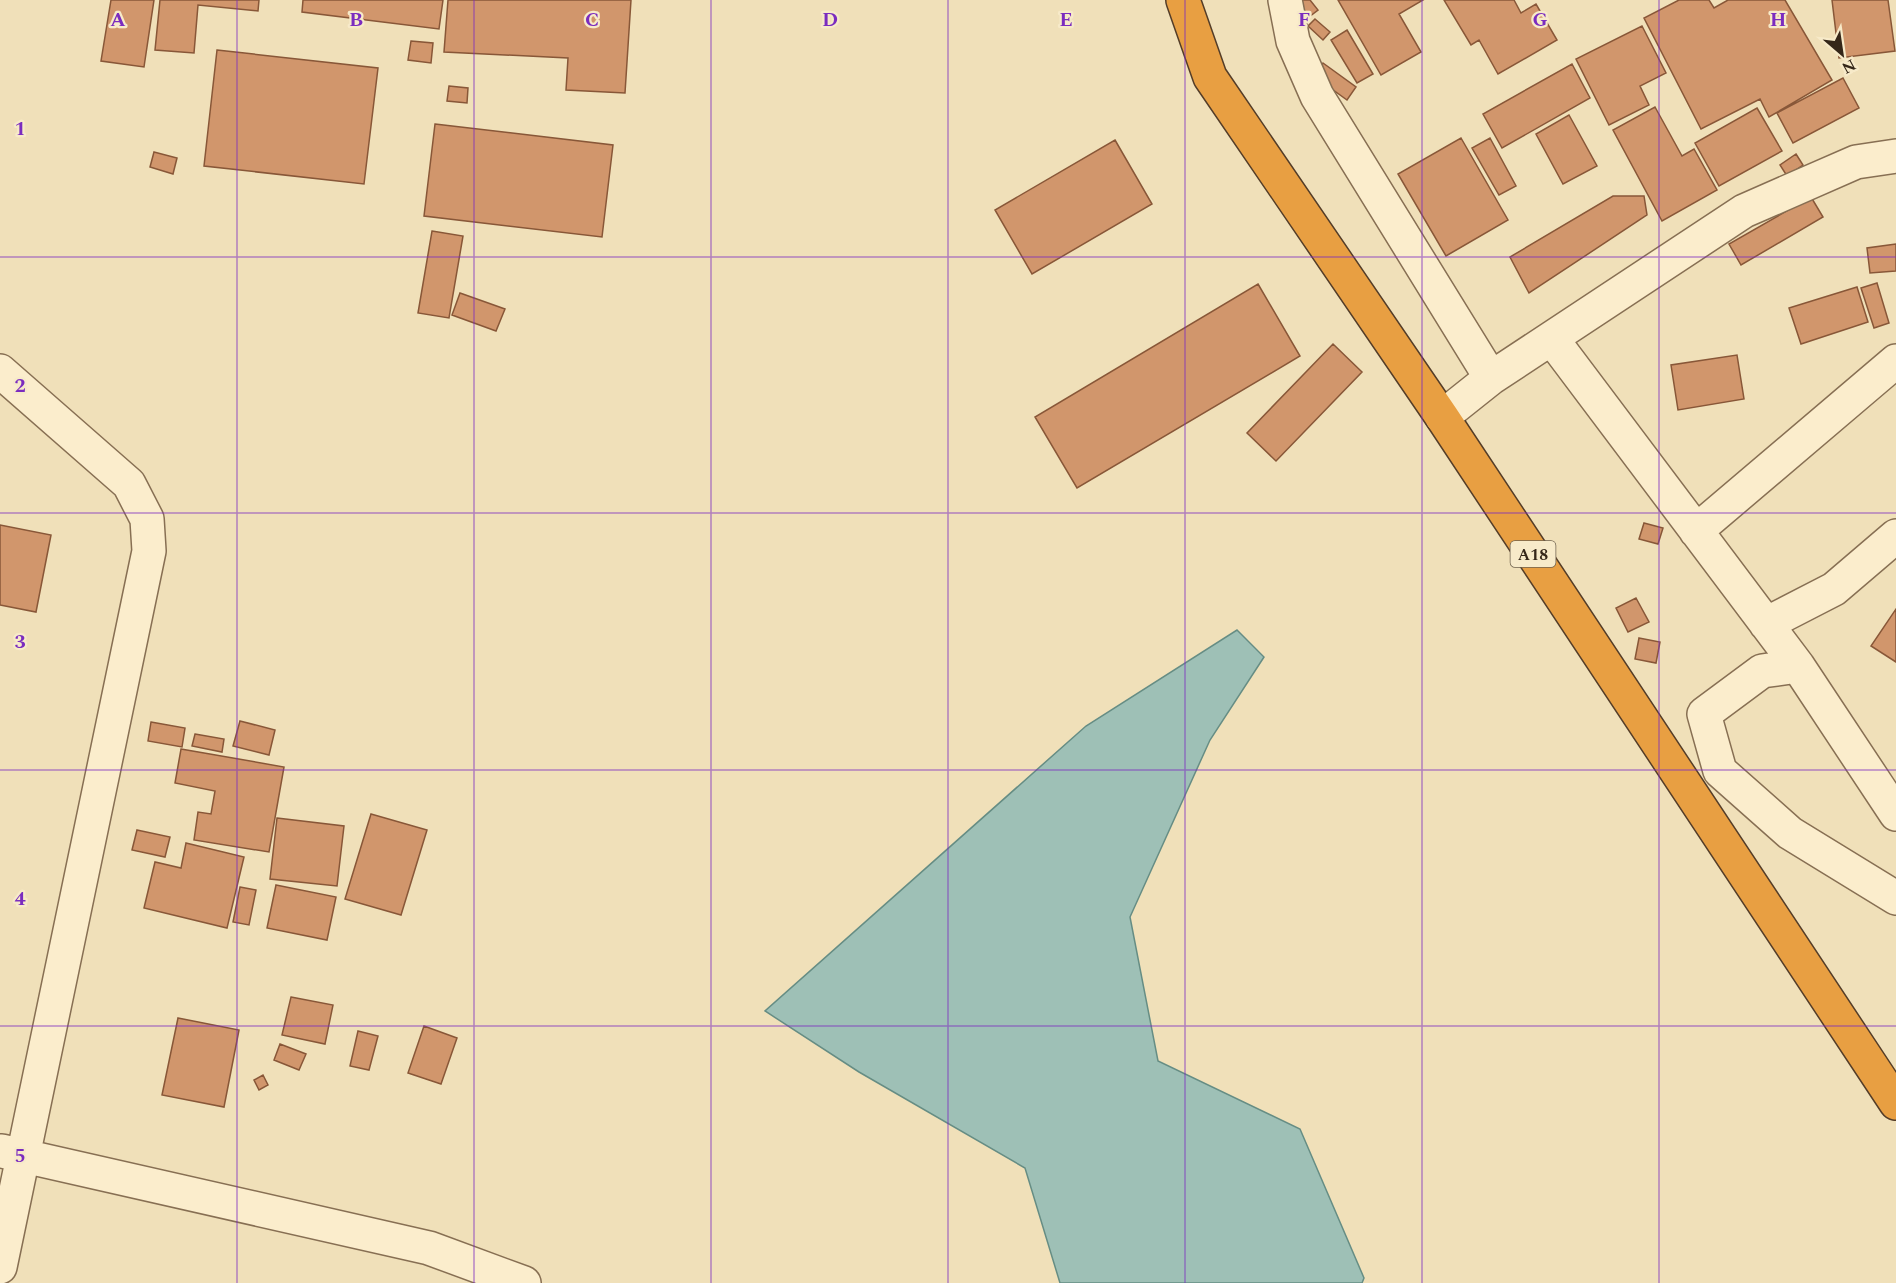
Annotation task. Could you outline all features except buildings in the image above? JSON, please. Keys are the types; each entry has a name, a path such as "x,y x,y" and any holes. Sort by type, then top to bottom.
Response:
{"highway":[{"name":"A18","path":"1183,0 1210,77 1442,417 1896,1104"}],"street":[{"path":"1285,0 1293,41 1317,96 1491,378"},
{"path":"1442,417 1491,378 1744,211 1856,162 1896,156"},
{"path":"1552,339 1798,666 1896,814"},
{"path":"1696,531 1896,361"},
{"path":"0,371 129,484 147,519 149,551 11,1153 0,1268"},
{"path":"1766,624 1834,589 1896,536"},
{"path":"1798,666 1762,671 1704,714 1720,771 1790,832 1896,898"},
{"path":"11,1153 429,1248 524,1283"}],"water":[{"path":"1237,630 1264,657 1210,740 1130,917 1158,1061 1300,1129 1364,1278 1362,1283 1060,1283 1025,1168 859,1072 765,1011 1086,726"}]}
